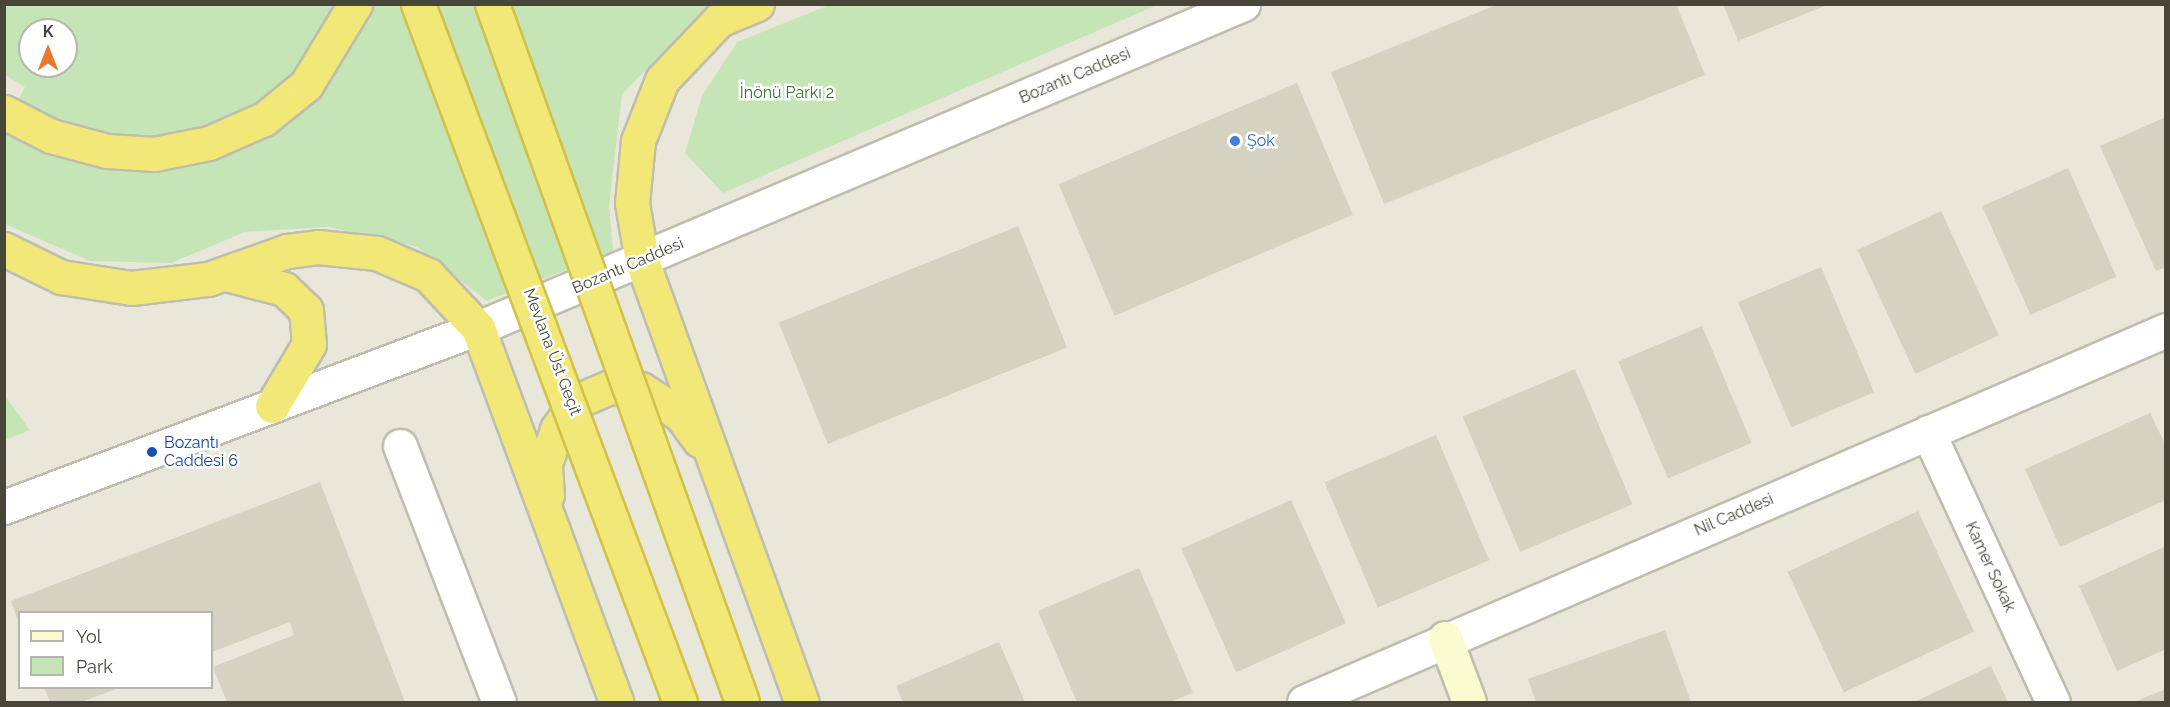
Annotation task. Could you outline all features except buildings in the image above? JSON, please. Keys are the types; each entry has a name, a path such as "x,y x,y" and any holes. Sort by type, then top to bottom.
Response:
{"highway":[{"path":"8,114 51,136 106,151 154,154 209,143 264,118 306,85 356,4"},
{"name":"Mevlana Üst Geçit","path":"418,4 680,702"},
{"path":"492,4 742,702"},
{"path":"757,4 720,20 698,38 662,80 648,110 633,174 642,261 802,702"},
{"path":"4,249 61,277 96,285 166,286 226,274 286,250 328,247 377,253 428,275 478,328 616,702"},
{"path":"226,274 284,289 306,310 309,344 272,406"},
{"path":"548,516 545,464 557,429 577,401 610,387 641,388 681,415 712,458"}],"street":[{"name":"Bozantı Caddesi","path":"4,507 478,328 642,261 1244,4"},
{"name":"Nil Caddesi","path":"1304,702 1445,638 2166,330"},
{"name":"Kamer Sokak","path":"1928,432 2053,702"},
{"path":"400,446 499,702"},
{"path":"1445,638 1469,702"}],"shaded area":[{"path":"4,5 2165,5 2165,702 5,702"}],"green space":[{"name":"İnönü Parkı 2","path":"832,4 1157,5 723,193 685,153 702,96 737,42"},
{"path":"5,5 710,5 622,94 609,206 613,251 487,301 417,247 328,227 245,232 171,263 90,261 5,224 4,127 25,87 5,75"},
{"path":"5,396 30,430 5,440"}],"place":[{"name":"Şok","path":"1235,141"},
{"name":"Bozantı Caddesi 6","path":"152,452"}]}
